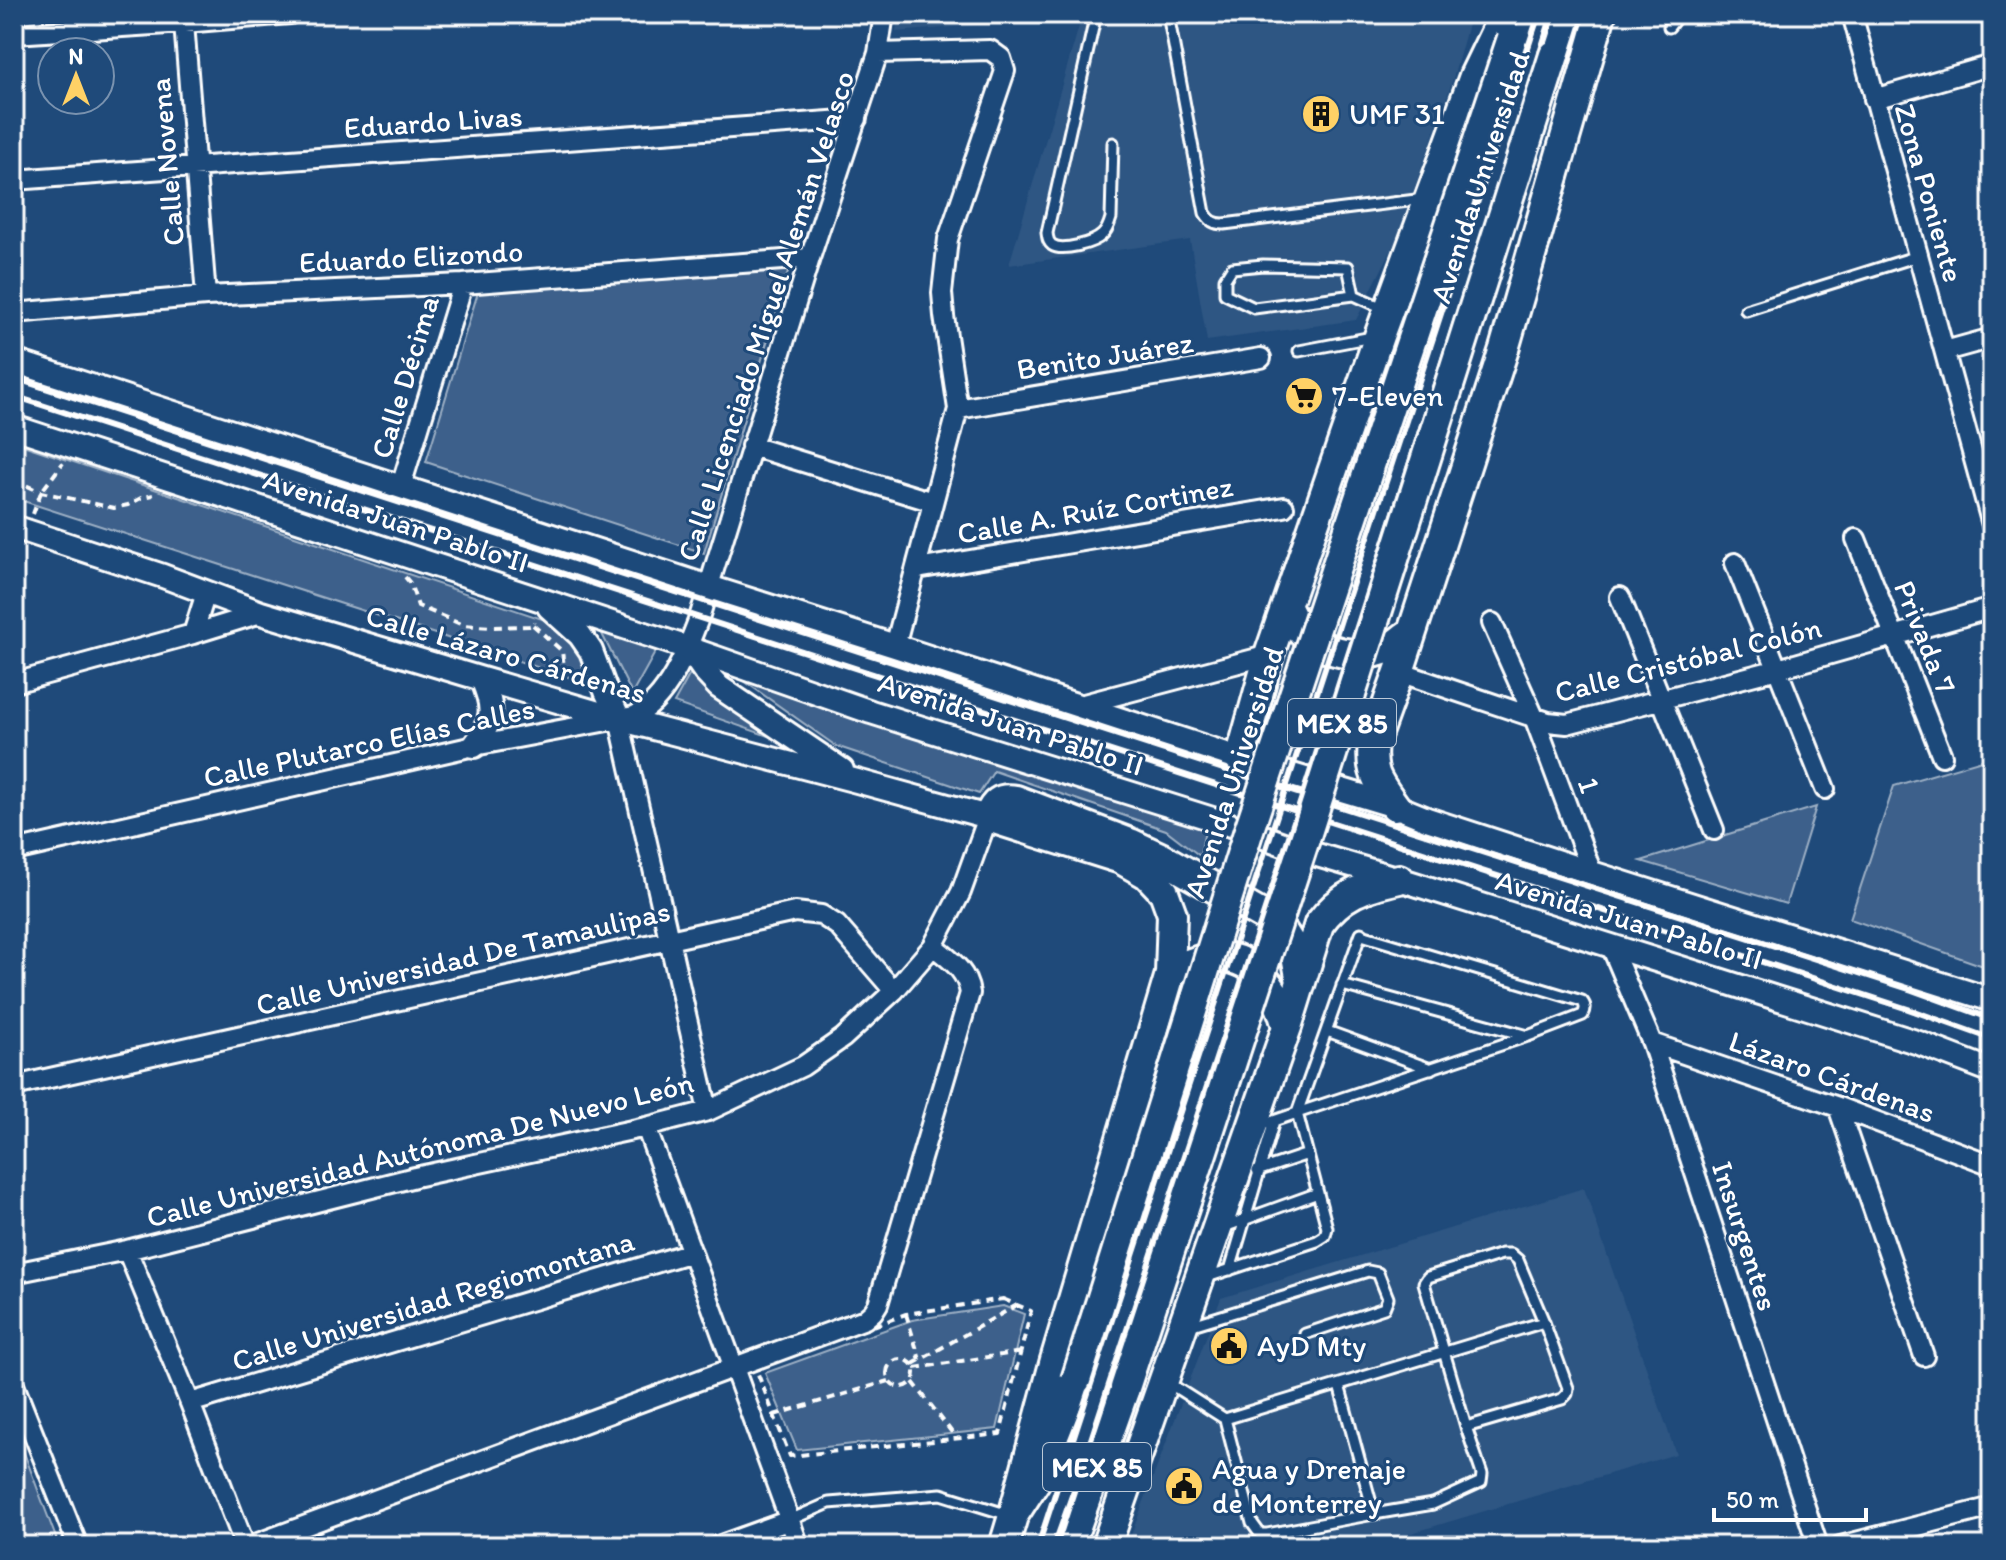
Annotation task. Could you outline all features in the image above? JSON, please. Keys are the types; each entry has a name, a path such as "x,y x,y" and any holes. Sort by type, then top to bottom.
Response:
{"highway":[{"name":"Avenida Universidad","path":"1069,1546 1125,1388 1304,845 1567,14"},
{"path":"1395,806 1375,778 1371,755 1373,744 1504,349 1601,14"},
{"name":"Avenida Universidad","path":"1004,1546 1013,1516 1037,1479 1076,1380 1248,833 1512,22"},
{"path":"1240,759 1269,655 1384,323 1474,76 1512,22"},
{"path":"1286,606 1298,628 1318,644 1342,653 1367,654 1391,647 1412,632"},
{"path":"1013,1516 1063,1331 1170,974 1172,914 1164,892 1147,874 1121,859 988,817 993,804 1003,799 1016,800 1162,858 1274,924 1296,955 1301,982"},
{"path":"1106,1546 1217,1229 1247,1174 1319,924 1329,909 1357,890 1399,879"},
{"path":"1170,974 1198,959 1220,957 1249,965 1267,981 1281,1005 1287,1027"}],"street":[{"path":"14,34 141,19 184,23 290,14"},
{"name":"Calle Licenciado Miguel Alemán Velasco","path":"709,587 810,258 878,53 884,14"},
{"name":"Zona Poniente","path":"1852,14 1992,525"},
{"name":"Calle Novena","path":"184,23 206,296"},
{"path":"878,53 990,50 1001,58 1005,71 948,239 942,293 958,409 895,646"},
{"path":"1874,99 1992,65"},
{"name":"Eduardo Livas","path":"14,180 857,119"},
{"name":"Eduardo Elizondo","path":"14,313 206,296 463,284 810,258"},
{"name":"Calle Décima","path":"401,486 463,284"},
{"path":"1945,351 1992,338"},
{"name":"Benito Juárez","path":"958,409 1261,358"},
{"name":"Avenida Juan Pablo II","path":"14,361 1992,1000"},
{"name":"Avenida Juan Pablo II","path":"14,427 688,648 871,712 1919,1043 1992,1071"},
{"path":"751,446 933,502"},
{"name":"Calle A. Ruíz Cortinez","path":"917,569 1284,507"},
{"name":"Calle Lázaro Cárdenas","path":"20,529 163,576 261,613 518,690 988,817"},
{"name":"Privada 7","path":"1856,539 1942,756"},
{"path":"1735,563 1825,789"},
{"name":"Calle Plutarco Elías Calles","path":"14,851 474,746 634,716 651,706 662,693 688,648 709,587"},
{"path":"193,634 206,593"},
{"path":"1620,597 1714,830"},
{"path":"534,598 567,621 586,643 619,719 708,1111"},
{"name":"Calle Cristóbal Colón","path":"1399,672 1548,722 1567,724 1778,669 1992,608"},
{"path":"14,683 261,613"},
{"name":"1","path":"1492,623 1534,717 1592,873"},
{"path":"688,648 719,687 857,781"},
{"path":"1076,706 1269,655"},
{"path":"474,746 490,718 490,698 482,679"},
{"name":"Calle Universidad Autónoma De Nuevo León","path":"14,1273 127,1250 415,1177 708,1111 803,1066 843,1038 894,991 933,946 961,892 988,817"},
{"name":"Calle Universidad De Tamaulipas","path":"14,1086 795,912 821,915 837,925 894,991"},
{"path":"127,1250 248,1546 734,1369 865,1319 878,1304 970,993 959,966 933,946"},
{"name":"Insurgentes","path":"1611,946 1652,1043 1818,1546"},
{"name":"Lázaro Cárdenas","path":"1652,1043 1838,1107 1992,1165"},
{"path":"1838,1107 1924,1356"},
{"path":"646,1127 799,1546"},
{"name":"Calle Universidad Regiomontana","path":"190,1403 692,1252"},
{"path":"14,1385 78,1546"},
{"path":"1840,1546 1992,1507"},
{"path":"718,1546 790,1520"}],"lane":[{"path":"1096,14 1047,233 1054,246 1092,242 1109,227 1113,143"},
{"path":"1669,27 1679,14"},
{"path":"1170,25 1205,213 1210,220 1224,224 1429,199"},
{"path":"1746,310 1918,256"},
{"path":"1299,351 1384,323 1354,295 1348,267 1263,265 1232,268 1225,279 1225,294 1254,308 1354,295"},
{"path":"1199,1279 1325,1236 1327,1228 1297,1113 1361,933 1582,1001 1585,1005 1583,1015 1528,1036 1431,1069 1297,1113 1263,1124"},
{"path":"1342,985 1528,1036"},
{"path":"1327,1031 1431,1069"},
{"path":"1230,1270 1245,1219 1247,1174 1308,1154"},
{"path":"1217,1229 1318,1193"},
{"path":"1164,1380 1225,1419 1252,1523 1260,1534 1433,1504 1479,1484 1482,1474 1466,1427 1424,1287 1426,1279 1507,1253 1518,1260 1568,1388 1562,1399 1466,1427"},
{"path":"1182,1328 1368,1271 1378,1273 1388,1298 1384,1308 1305,1334"},
{"path":"1225,1419 1544,1322"},
{"path":"1339,1385 1374,1514"},
{"path":"790,1520 829,1503 941,1494 1013,1516"}],"path":[{"path":"20,529 58,468 78,448"},
{"path":"14,480 41,492 114,508 152,495 166,500"},
{"path":"405,577 418,606 463,625 533,625 562,651 564,667 518,690"},
{"path":"533,625 534,598"},
{"path":"1003,1299 1017,1305 1031,1311 1000,1434 790,1456 756,1369 906,1314 1003,1299"},
{"path":"1017,1305 920,1360 914,1366 915,1378 910,1385 901,1388 892,1384 887,1372 891,1363 904,1359 914,1366 1021,1352"},
{"path":"906,1314 920,1360"},
{"path":"774,1415 889,1381"},
{"path":"913,1382 957,1439"}],"shaded area":[{"path":"898,14 1471,14 1452,82 1395,243 1356,320 1207,341 1190,240 1009,265 1082,16 896,32"},
{"path":"791,262 704,553 426,462 479,289"},
{"path":"14,442 575,630 599,687 14,498"},
{"path":"599,628 657,649 632,694"},
{"path":"690,674 808,750 674,703"},
{"path":"734,674 1207,820 1200,856 1166,830 994,771 979,794 836,746"},
{"path":"1992,757 1992,969 1850,919 1894,786"},
{"path":"1816,807 1786,904 1641,861"},
{"path":"1584,1188 1676,1454 1368,1546 1127,1546 1221,1298"},
{"path":"1003,1306 1024,1314 997,1429 797,1450 765,1373 912,1320"},
{"path":"14,1426 59,1546 14,1546"}],"railway":[{"path":"1038,1546 1539,14"},
{"path":"1056,1546 1320,742 1554,14"},
{"path":"14,378 1912,990 1992,1019"},
{"path":"14,396 1908,1009 1992,1039"}],"place":[{"name":"UMF 31","path":"1321,114"},
{"name":"7-Eleven","path":"1304,396"},
{"name":"AyD Mty","path":"1229,1346"},
{"name":"Agua y Drenaje de Monterrey","path":"1184,1486"}]}
